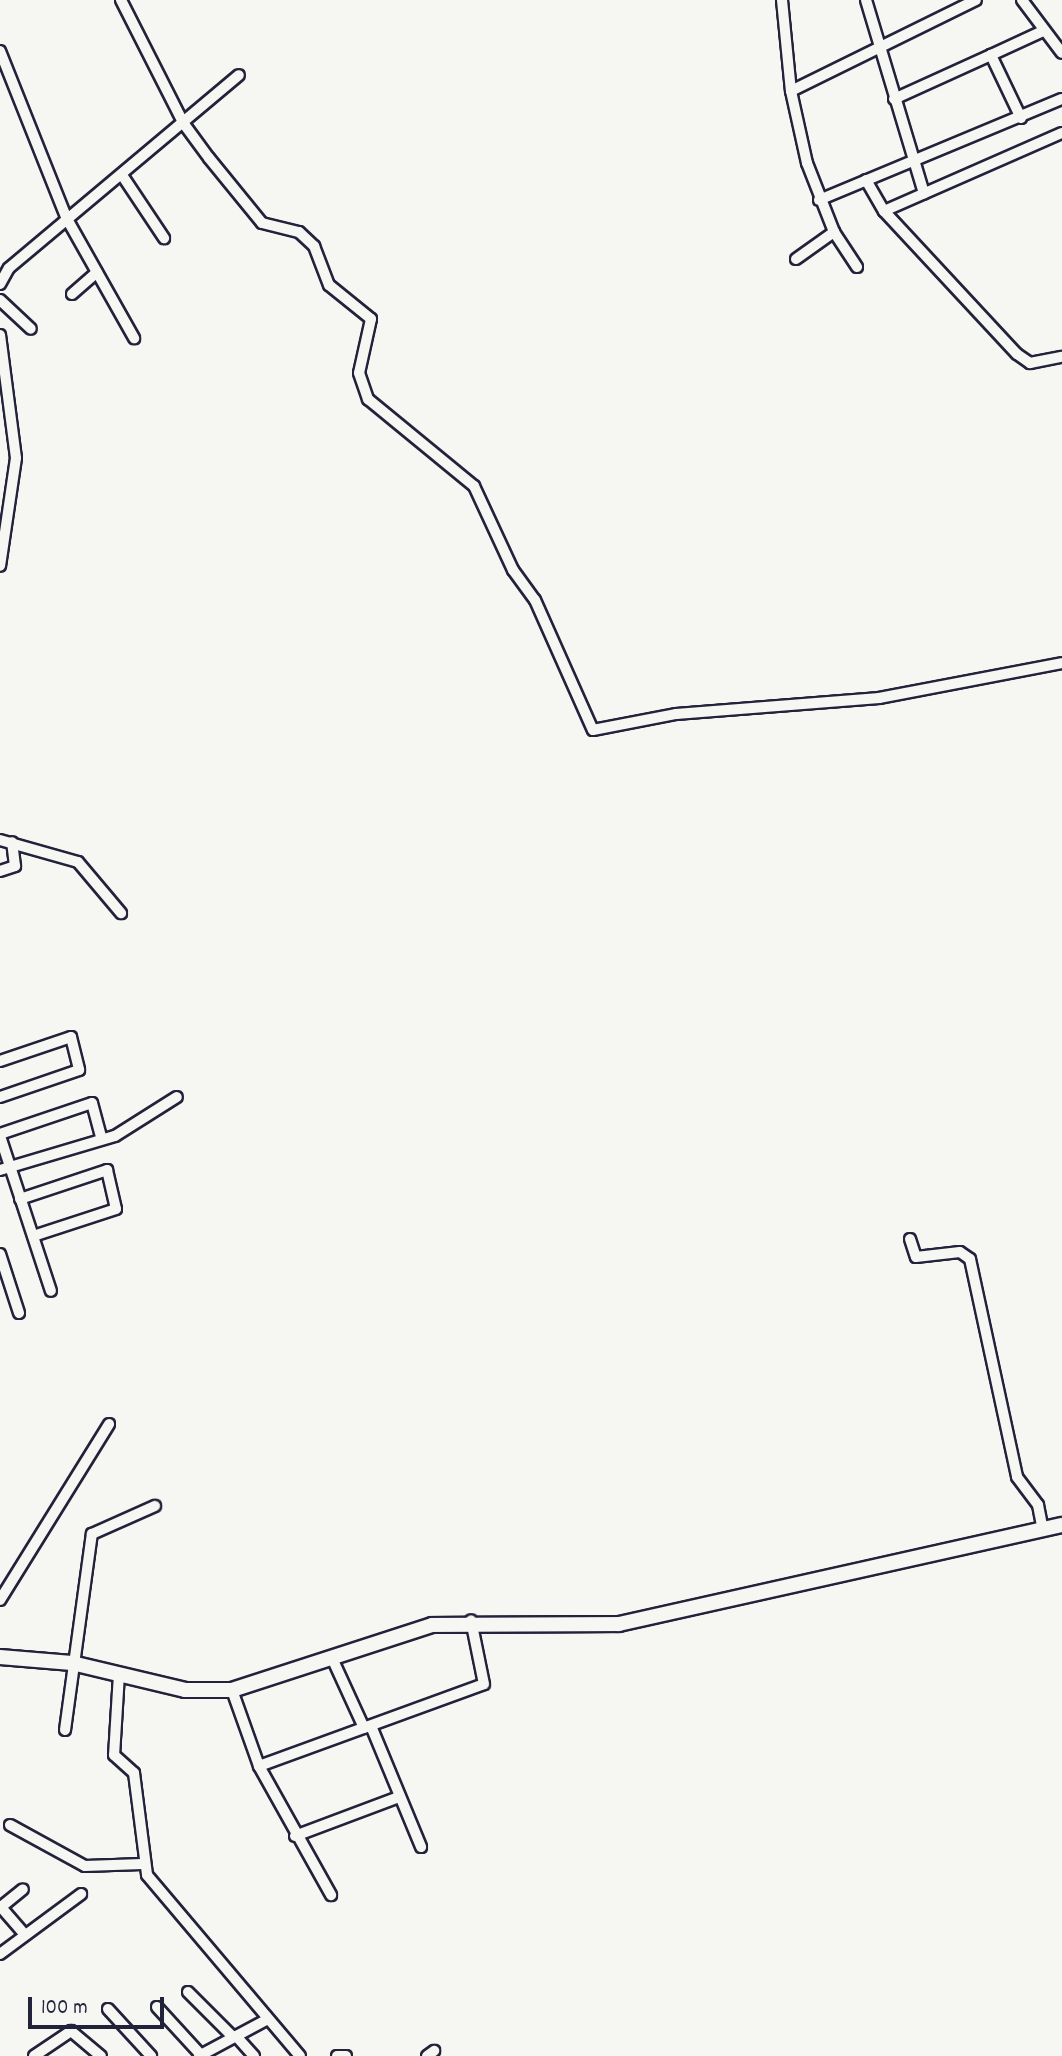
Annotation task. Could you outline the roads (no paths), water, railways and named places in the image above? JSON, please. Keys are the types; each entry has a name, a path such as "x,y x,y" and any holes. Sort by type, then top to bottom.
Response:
{"main road":[{"path":"0,1657 72,1663 185,1690 232,1690 404,1632 471,1620 543,1627 619,1624 1062,1525"}],"street":[{"path":"121,0 184,124 262,223 299,232 314,246 329,285 371,319 359,373 368,399 474,486 513,570 535,600 593,730 676,714 879,698 1062,663"},
{"path":"782,0 791,91 819,200 834,232 857,267"},
{"path":"866,0 912,159 925,193"},
{"path":"791,91 879,44 976,0"},
{"path":"1022,0 1062,53"},
{"path":"894,99 1043,31"},
{"path":"0,51 67,219 134,338"},
{"path":"991,55 1021,118"},
{"path":"0,284 9,268 184,124 239,75"},
{"path":"819,200 912,159 1021,118 1062,99"},
{"path":"884,211 1062,133"},
{"path":"122,175 164,238"},
{"path":"866,180 884,211 1017,354 1030,363 1062,357"},
{"path":"796,259 834,232"},
{"path":"72,294 97,272"},
{"path":"0,300 31,329"},
{"path":"0,335 16,458 0,566"},
{"path":"0,840 78,862 121,913"},
{"path":"0,871 15,866 12,842"},
{"path":"0,1061 71,1037 79,1070 0,1097"},
{"path":"5,1168 101,1136 115,1136 177,1097"},
{"path":"51,1291 20,1199 5,1168 0,1135 92,1104 101,1136"},
{"path":"20,1199 107,1170 116,1209 33,1236"},
{"path":"910,1239 916,1257 960,1252 970,1259 1017,1477 1038,1505 1043,1530"},
{"path":"0,1254 19,1313"},
{"path":"0,1600 109,1424"},
{"path":"65,1730 72,1663 92,1534 155,1506"},
{"path":"259,1766 484,1684 471,1620"},
{"path":"332,1658 367,1727 421,1847"},
{"path":"119,1674 114,1755 134,1773 142,1864 157,1891 300,2056"},
{"path":"232,1690 259,1766 295,1836 331,1895"},
{"path":"295,1836 399,1797"},
{"path":"10,1825 85,1866 142,1864"},
{"path":"23,1889 1,1907 24,1934"},
{"path":"0,1954 82,1894"},
{"path":"188,1992 254,2056"},
{"path":"157,2007 203,2055 268,2019"},
{"path":"108,2009 151,2056"},
{"path":"34,2056 75,2031 101,2056"},
{"path":"48,2046 57,2056"},
{"path":"337,2056 346,2056"}]}
